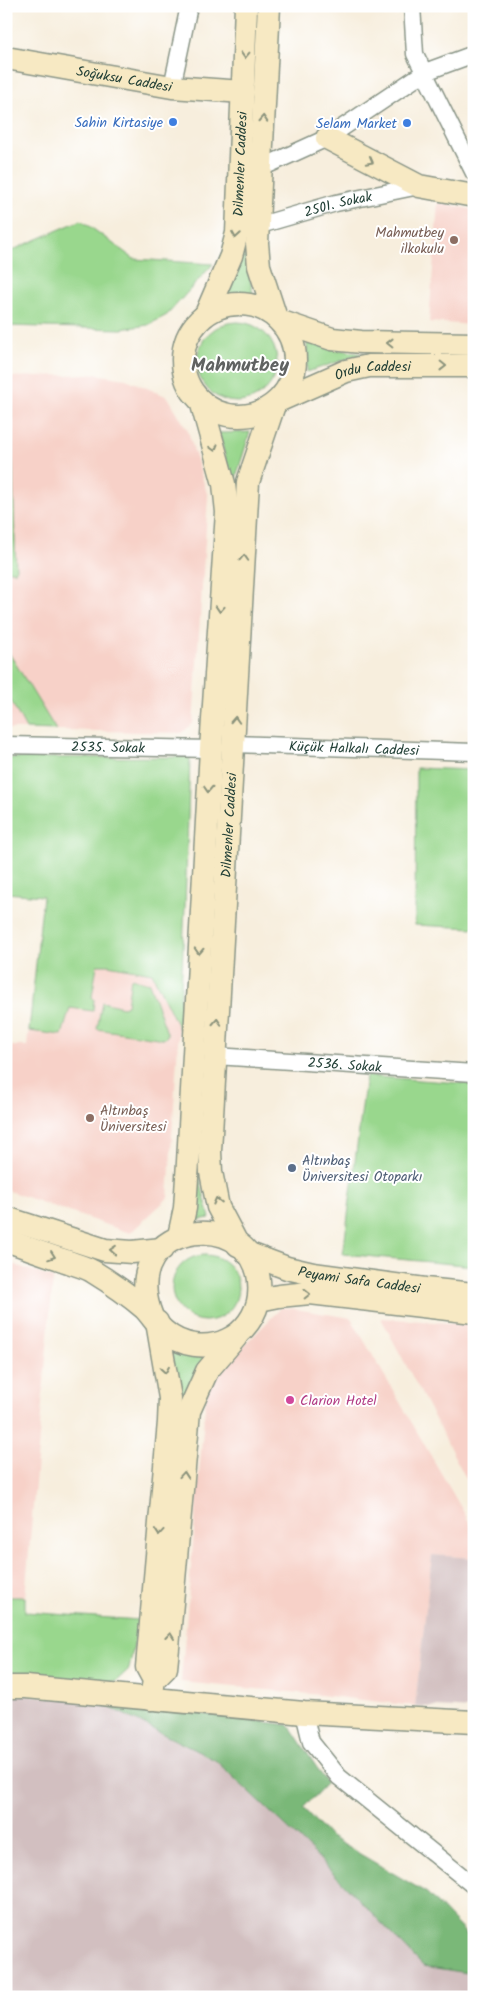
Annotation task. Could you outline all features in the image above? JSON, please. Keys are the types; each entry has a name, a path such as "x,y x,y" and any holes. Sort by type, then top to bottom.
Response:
{"street":[{"path":"172,87 189,6"},
{"name":"Dilmenler Caddesi","path":"206,314 231,256 236,233 246,6"},
{"name":"Dilmenler Caddesi","path":"268,6 257,226 259,266 278,318"},
{"path":"412,6 415,54 474,173"},
{"path":"261,168 327,138 425,72 474,54"},
{"name":"Soğuksu Caddesi","path":"6,58 172,87 243,92"},
{"path":"327,138 419,186 474,196"},
{"name":"2501. Sokak","path":"257,226 336,203 419,186"},
{"path":"243,303 256,305 278,318 291,336 296,353 295,371 289,387 276,403 258,413 243,416 228,415 213,410 201,401 187,381 183,357 189,333 197,322 206,314 223,306 243,303"},
{"name":"Ordu Caddesi","path":"278,318 332,339 361,342 474,344"},
{"name":"Ordu Caddesi","path":"276,403 346,371 369,366 474,366"},
{"name":"Dilmenler Caddesi","path":"170,1243 185,1208 226,512 224,484 201,401"},
{"name":"Dilmenler Caddesi","path":"243,1249 218,1207 211,1172 210,1151 248,482 276,403"},
{"name":"Küçük Halkalı Caddesi","path":"234,744 474,752"},
{"name":"2535. Sokak","path":"6,745 211,749"},
{"name":"2536. Sokak","path":"215,1056 474,1073"},
{"path":"6,1218 105,1250 132,1252 170,1243 194,1232 209,1232 223,1235 243,1249 258,1276 259,1300 250,1321 207,1371 189,1411 166,1668 152,1690"},
{"path":"6,1240 90,1270 120,1289 155,1319 170,1398 148,1667 152,1690"},
{"path":"170,1243 151,1264 146,1277 145,1291 147,1304 163,1330 177,1340 194,1346 212,1346 228,1340 242,1330"},
{"name":"Peyami Safa Caddesi","path":"243,1249 287,1268 313,1274 474,1294"},
{"name":"Peyami Safa Caddesi","path":"259,1300 310,1293 474,1312"},
{"path":"6,1687 152,1690 304,1713 474,1722"},
{"path":"304,1713 311,1742 338,1777 474,1886"}],"shaded area":[{"name":"Mahmutbey ilkokulu","path":"438,202 474,210 474,325 429,322"},
{"path":"94,374 126,379 168,397 188,431 208,497 193,723 182,733 56,730 6,648 6,571 16,570 10,377"},
{"path":"6,692 26,729 6,729"},
{"name":"Altınbaş Üniversitesi","path":"43,896 132,902 180,1011 168,1198 130,1233 6,1190 6,1046 27,1046"},
{"path":"6,1262 53,1278 25,1597 6,1596"},
{"path":"282,1307 351,1318 474,1530 474,1558 432,1555 415,1706 181,1682 207,1384"},
{"path":"381,1318 474,1325 474,1494 438,1425"},
{"path":"432,1555 474,1558 474,1709 415,1706"},
{"path":"6,1694 95,1700 215,1760 313,1852 423,1966 474,1974 474,1997 6,1997"}],"green space":[{"path":"81,220 134,259 213,264 167,315 148,325 121,329 6,326 6,253"},
{"path":"245,253 253,294 223,294 241,254"},
{"path":"237,322 252,325 265,334 274,347 277,362 274,377 265,390 252,399 237,402 222,399 209,390 200,377 197,362 200,347 209,334 222,325"},
{"path":"307,343 362,354 307,372"},
{"path":"6,377 10,377 16,571 6,571"},
{"path":"250,432 233,487 219,433"},
{"path":"6,648 56,730 26,729 6,692"},
{"path":"190,757 179,1029 152,973 108,965 97,965 92,997 94,999 93,1011 70,1008 62,1035 29,1031 43,896 6,893 6,758"},
{"path":"416,768 474,770 474,928 415,925"},
{"path":"131,978 149,983 167,1033 164,1039 97,1029 102,1002 123,1007 127,1005"},
{"path":"366,1076 474,1084 474,1266 343,1254"},
{"path":"197,1169 210,1218 191,1221"},
{"path":"205,1255 218,1258 228,1265 235,1275 238,1288 235,1301 228,1311 218,1318 205,1321 192,1318 182,1311 175,1301 172,1288 175,1275 182,1265 192,1258"},
{"path":"166,1350 208,1357 179,1408"},
{"path":"6,1597 25,1597 25,1612 139,1620 129,1669 115,1682 6,1677"},
{"path":"95,1700 289,1725 327,1783 303,1808 329,1836 427,1893 474,1942 474,1974 423,1966 313,1852 215,1760"}],"place":[{"name":"Sahin Kirtasiye","path":"173,122"},
{"name":"Selam Market","path":"407,123"},
{"name":"Mahmutbey ilkokulu","path":"454,240"},
{"name":"Altınbaş Üniversitesi","path":"90,1118"},
{"name":"Altınbaş Üniversitesi Otoparkı","path":"292,1168"},
{"name":"Clarion Hotel","path":"290,1400"}],"district":[{"name":"Mahmutbey","path":"240,364"}]}
